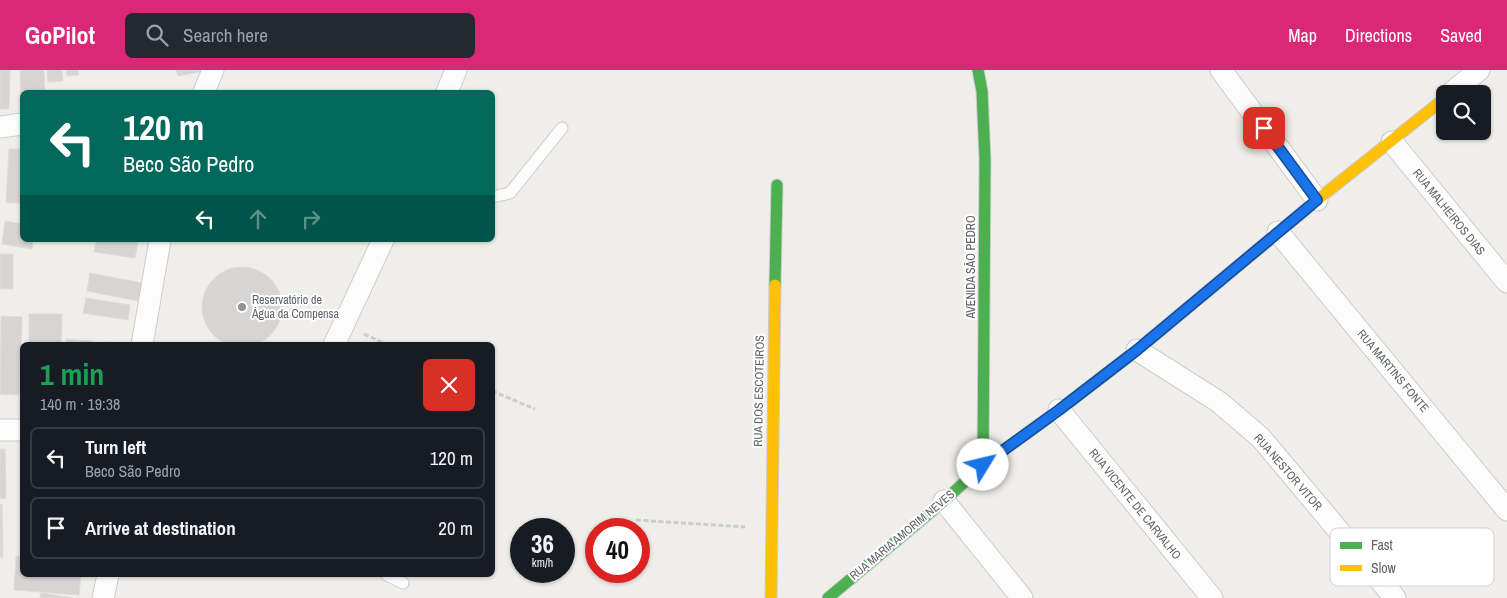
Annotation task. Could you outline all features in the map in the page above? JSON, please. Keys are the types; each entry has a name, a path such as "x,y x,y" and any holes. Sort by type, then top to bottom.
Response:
{"street":[{"path":"205,90 213,70"},
{"path":"448,90 456,70"},
{"name":"AVENIDA SÃO PEDRO","path":"978,70 982,91 985,159 983,465"},
{"path":"1221,70 1317,200"},
{"path":"1461,85 1479,70"},
{"name":"RUA MARIA AMORIM NEVES","path":"828,598 983,465 1137,350 1317,200 1436,105"},
{"path":"0,127 20,124"},
{"name":"RUA MALHEIROS DIAS","path":"1392,142 1507,282"},
{"name":"RUA DOS ESCOTEIROS","path":"771,598 777,185"},
{"name":"RUA MARTINS FONTE","path":"1278,232 1507,510"},
{"path":"143,342 160,242"},
{"path":"335,342 382,242"},
{"name":"RUA NESTOR VITOR","path":"1137,350 1219,402 1261,438 1336,528"},
{"name":"RUA VICENTE DE CARVALHO","path":"1059,410 1212,598"},
{"path":"0,430 20,430"},
{"path":"944,500 1022,598"},
{"path":"102,598 107,577"},
{"name":"RUA NESTOR VITOR","path":"1385,586 1395,598"}],"lane":[{"path":"495,197 510,193 562,128"},
{"path":"391,577 403,584"}],"path":[{"path":"495,392 535,409"},
{"path":"650,521 771,528"}],"building":[{"path":"0,70 10,70 9,109 0,109"},
{"path":"20,70 44,70 45,90 21,90"},
{"path":"47,70 62,70 63,81 48,82"},
{"path":"66,70 78,70 79,75 67,76"},
{"path":"176,70 210,70 178,76"},
{"path":"9,149 20,149 20,203 6,203"},
{"path":"5,221 20,224 20,242 33,242 32,249 2,244"},
{"path":"96,242 138,242 135,258 94,252"},
{"path":"0,254 13,254 13,289 0,289"},
{"name":"Reservatório de Água da Compensa","path":"234,268 250,268 264,274 275,285 282,307 279,322 270,335 260,342 224,342 209,329 203,315 203,299 209,285 220,274"},
{"path":"90,273 142,283 138,301 87,291"},
{"path":"86,298 130,305 128,320 83,313"},
{"path":"29,314 62,314 61,342 29,342"},
{"path":"1,316 22,317 19,395 0,394"},
{"path":"66,339 92,341 92,342 66,342"},
{"path":"0,449 5,449 6,498 0,499"},
{"path":"2,504 3,557 0,557 0,505"},
{"path":"16,556 20,556 20,577 81,577 79,595 14,590"},
{"path":"41,593 73,598 40,598"}],"traffic: fast":[{"path":"978,70 982,91 985,159 983,465"},
{"path":"775,285 777,185"},
{"path":"828,598 944,501 983,465 1059,410 1137,350 1191,305"}],"traffic: slow":[{"path":"1191,305 1317,200 1436,105"},
{"path":"771,598 775,285"}],"place":[{"name":"Reservatório de Água da Compensa","path":"242,307"}],"route":[{"path":"983,465 1137,350 1317,200 1264,128"}]}
